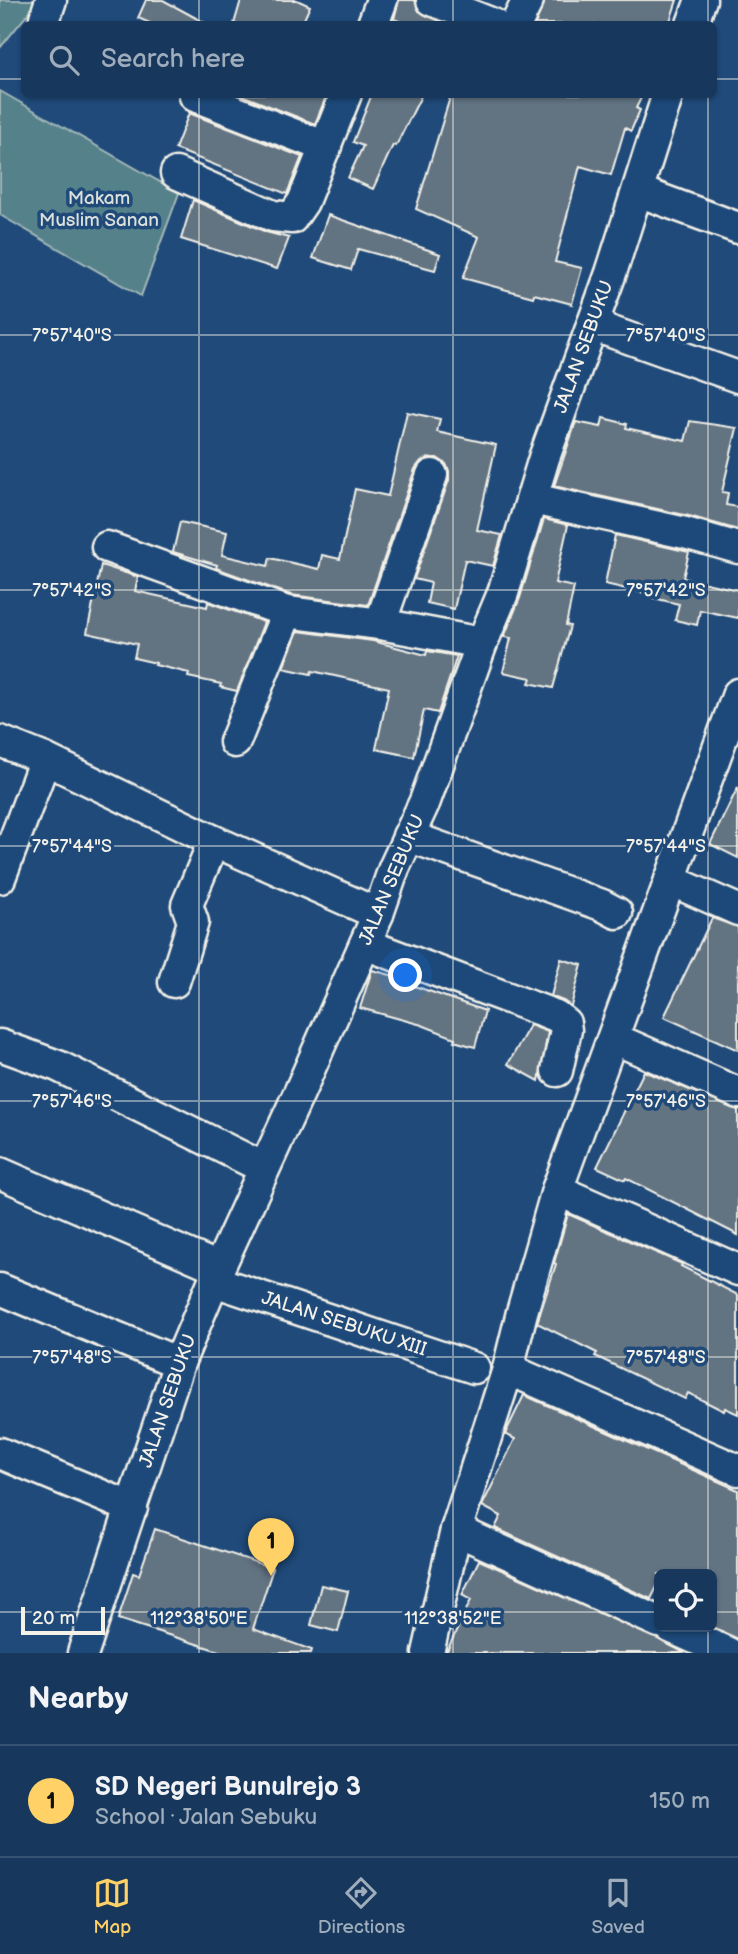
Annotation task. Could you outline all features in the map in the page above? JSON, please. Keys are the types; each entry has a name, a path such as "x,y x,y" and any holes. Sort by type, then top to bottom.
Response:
{"street":[{"path":"374,21 382,0"},
{"path":"432,0 485,21"},
{"path":"518,21 528,0"},
{"path":"693,21 701,0"},
{"path":"200,98 326,147"},
{"path":"176,173 273,216 292,218 303,202 344,98"},
{"name":"JALAN SEBUKU","path":"83,1653 179,1363 216,1274 365,944 394,868 425,801 482,643 503,593 544,458 638,191 667,98"},
{"path":"638,191 738,228"},
{"path":"592,325 738,377"},
{"path":"380,624 432,475"},
{"path":"533,499 685,533 738,548"},
{"path":"107,547 287,612 380,624 482,643"},
{"path":"235,742 287,612"},
{"path":"428,1653 456,1530 508,1369 557,1190 737,698"},
{"path":"0,741 45,759 215,841 378,914"},
{"path":"0,878 45,759"},
{"path":"408,836 602,905 617,913"},
{"path":"174,982 193,922 187,905 215,841"},
{"path":"670,880 738,910"},
{"path":"365,944 555,1016 565,1023 566,1030 557,1071"},
{"path":"613,1038 738,1093"},
{"path":"0,1045 58,1066 264,1168"},
{"name":"JALAN SEBUKU XIII","path":"0,1173 216,1274 474,1368"},
{"path":"557,1190 738,1270"},
{"path":"1,1291 179,1363"},
{"path":"508,1369 738,1470"},
{"path":"0,1453 132,1508"},
{"path":"456,1530 654,1620"},
{"path":"681,1632 728,1653"}],"green space":[{"path":"0,0 39,0 21,21 0,48"},
{"name":"Makam Muslim Sanan","path":"0,91 179,193 141,296 0,215"}],"building":[{"path":"146,0 163,0 202,21 145,21 138,18"},
{"path":"241,0 297,0 310,6 303,21 235,21"},
{"path":"399,0 415,0 419,11 440,21 399,21 394,19"},
{"path":"545,0 677,0 670,21 536,21"},
{"path":"249,98 325,98 315,124"},
{"path":"370,98 420,98 396,146 393,145 373,189 348,178 363,146 353,142"},
{"path":"450,98 641,98 636,108 640,110 631,131 625,128 611,175 580,166 555,262 582,268 572,304 534,294 533,297 463,278 479,237 416,209"},
{"path":"189,113 302,157 287,194 175,149"},
{"path":"193,200 266,232 289,238 277,269 181,239"},
{"path":"328,215 440,254 435,270 358,249 351,270 313,258"},
{"path":"407,412 440,419 437,432 496,445 477,530 502,535 493,566 465,560 454,609 427,603 431,583 414,579 449,480 446,464 437,458 421,461 415,469 368,605 291,595 216,568 217,565 173,552 180,522 227,532 222,555 268,566 270,558 319,569 322,555 340,559 355,489 388,496"},
{"path":"603,418 627,424 626,428 685,441 690,421 737,428 722,492 728,493 726,505 738,507 738,530 689,516 554,486 576,422 601,427"},
{"path":"544,519 568,525 555,583 574,587 566,625 570,626 553,688 529,683 531,678 503,672 511,638 504,637 520,598"},
{"path":"615,535 689,552 683,578 738,590 738,618 700,610 697,625 675,620 679,604 605,584"},
{"path":"101,565 138,577 135,591 207,607 208,602 264,622 237,691 220,687 221,684 188,677 189,673 134,658 137,644 87,633"},
{"path":"298,631 373,641 426,655 427,651 457,656 438,713 424,710 414,757 376,749 389,688 312,671 311,674 283,668"},
{"path":"738,787 738,858 710,844"},
{"path":"712,918 738,927 738,1050 664,1017"},
{"path":"561,959 582,965 571,1006 551,996"},
{"path":"372,970 413,981 412,985 485,1011 475,1047 454,1041 455,1038 422,1025 360,1008"},
{"path":"530,1025 548,1032 539,1081 508,1064"},
{"path":"644,1071 738,1110 738,1235 626,1178 625,1180 597,1167"},
{"path":"568,1214 682,1264 681,1266 738,1295 738,1414 725,1408 724,1411 688,1393 685,1399 595,1356 597,1353 537,1323 556,1264 554,1263"},
{"path":"524,1395 738,1490 738,1639 717,1629 717,1569 654,1569 654,1593 651,1599 495,1528 501,1516 482,1506 515,1439 505,1434"},
{"path":"155,1529 273,1568 253,1629 312,1650 311,1653 225,1653 118,1619 133,1573 139,1575"},
{"path":"479,1560 685,1653 446,1653 471,1600 462,1595"},
{"path":"321,1585 348,1591 338,1632 311,1625"}],"place":[{"name":"SD Negeri Bunulrejo 3","path":"271,1576"}]}
